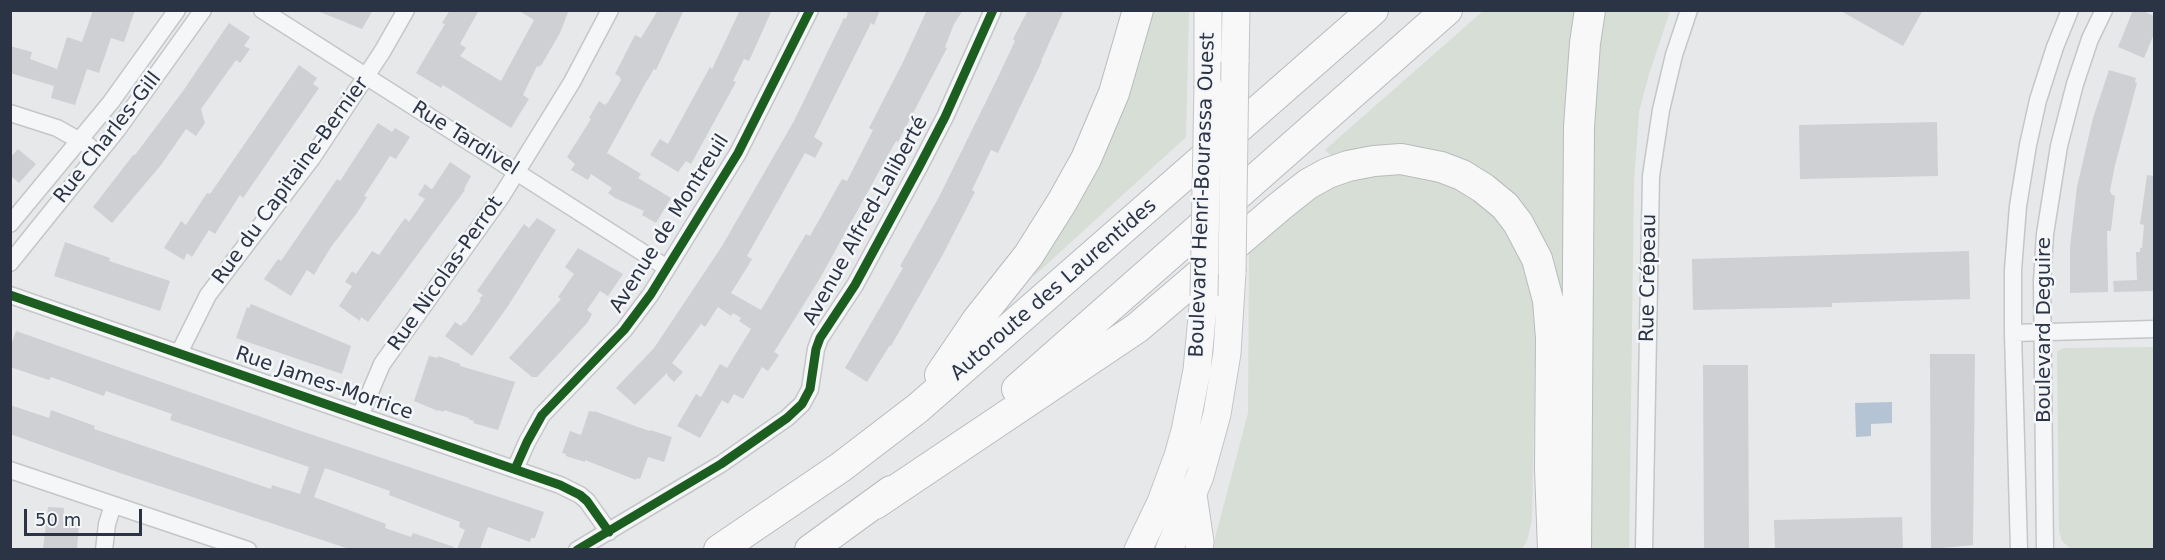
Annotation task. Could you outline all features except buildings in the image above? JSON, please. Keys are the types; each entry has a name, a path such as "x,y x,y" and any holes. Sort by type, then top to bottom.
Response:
{"highway":[{"path":"918,408 978,319 1028,256 1086,159 1114,93 1138,10"},
{"name":"Autoroute des Laurentides","path":"719,549 833,473 918,408 1373,10"},
{"path":"875,504 995,407 1098,319 1447,10"},
{"path":"1576,549 1580,127 1585,43 1590,10"},
{"path":"810,549 1137,328 1308,184 1328,173 1348,166 1383,160 1409,160 1434,164 1470,179 1504,206 1529,240 1544,280 1550,322 1552,352 1550,470 1553,549"},
{"path":"1539,549 1543,537 1550,470"}],"main road":[{"name":"Boulevard Henri-Bourassa Ouest","path":"1138,549 1161,502 1180,448 1195,386 1203,327 1208,10"},
{"name":"Boulevard Henri-Bourassa Ouest","path":"1169,549 1193,494 1212,436 1222,392 1232,272 1236,10"},
{"path":"1193,494 1199,549"}],"street":[{"name":"Rue Charles-Gill","path":"10,224 81,140 177,10"},
{"name":"Rue Charles-Gill","path":"10,263 99,153 156,78 203,10"},
{"name":"Rue Tardivel","path":"262,10 667,268"},
{"name":"Rue du Capitaine-Bernier","path":"180,353 208,296 296,180 366,76 406,10"},
{"name":"Rue Nicolas-Perrot","path":"360,416 382,364 517,171 572,82 610,10"},
{"name":"Avenue de Montreuil","path":"515,469 542,416 624,330 667,268 738,153 810,10"},
{"name":"Avenue Alfred-Laliberté","path":"577,549 720,464 787,418 802,404 810,389 820,338 855,285 928,152 993,10"},
{"name":"Rue Crépeau","path":"1644,549 1651,176 1661,110 1674,55 1689,10"},
{"name":"Boulevard Deguire","path":"2019,549 2013,333 2013,270 2018,206 2038,100 2070,10"},
{"name":"Boulevard Deguire","path":"2045,549 2042,281 2045,234 2053,177 2075,84 2090,39 2104,10"},
{"path":"10,113 57,128 81,140 99,153"},
{"name":"Rue James-Morrice","path":"10,295 560,485 580,495 594,508 609,532"},
{"path":"2013,333 2154,329"},
{"path":"10,470 248,549"},
{"path":"104,549 107,524 113,505"}],"shaded area":[{"path":"1143,11 1189,11 1186,137 1034,276 1027,267"},
{"path":"1483,11 1579,11 1567,299 1558,300 1539,232 1398,146 1370,146 1333,157 1325,150"},
{"path":"1601,11 1670,11 1639,112 1634,183 1629,549 1590,550 1591,119"},
{"path":"1401,171 1454,184 1502,222 1528,272 1536,313 1532,519 1527,541 1522,549 1214,550 1215,538 1248,413 1249,244 1332,185 1366,172"},
{"path":"2154,347 2154,549 2071,549 2062,541 2059,531 2057,351 2064,348"}],"water":[{"path":"1892,402 1892,423 1871,424 1871,436 1856,437 1855,403"}],"cycle path":[{"path":"515,469 542,415 624,330 651,294 738,153 810,10"},
{"path":"577,550 721,464 787,418 802,404 810,389 816,349 820,338 855,285 919,167 945,117 993,10"},
{"path":"10,295 560,485 587,501 609,532"}]}
